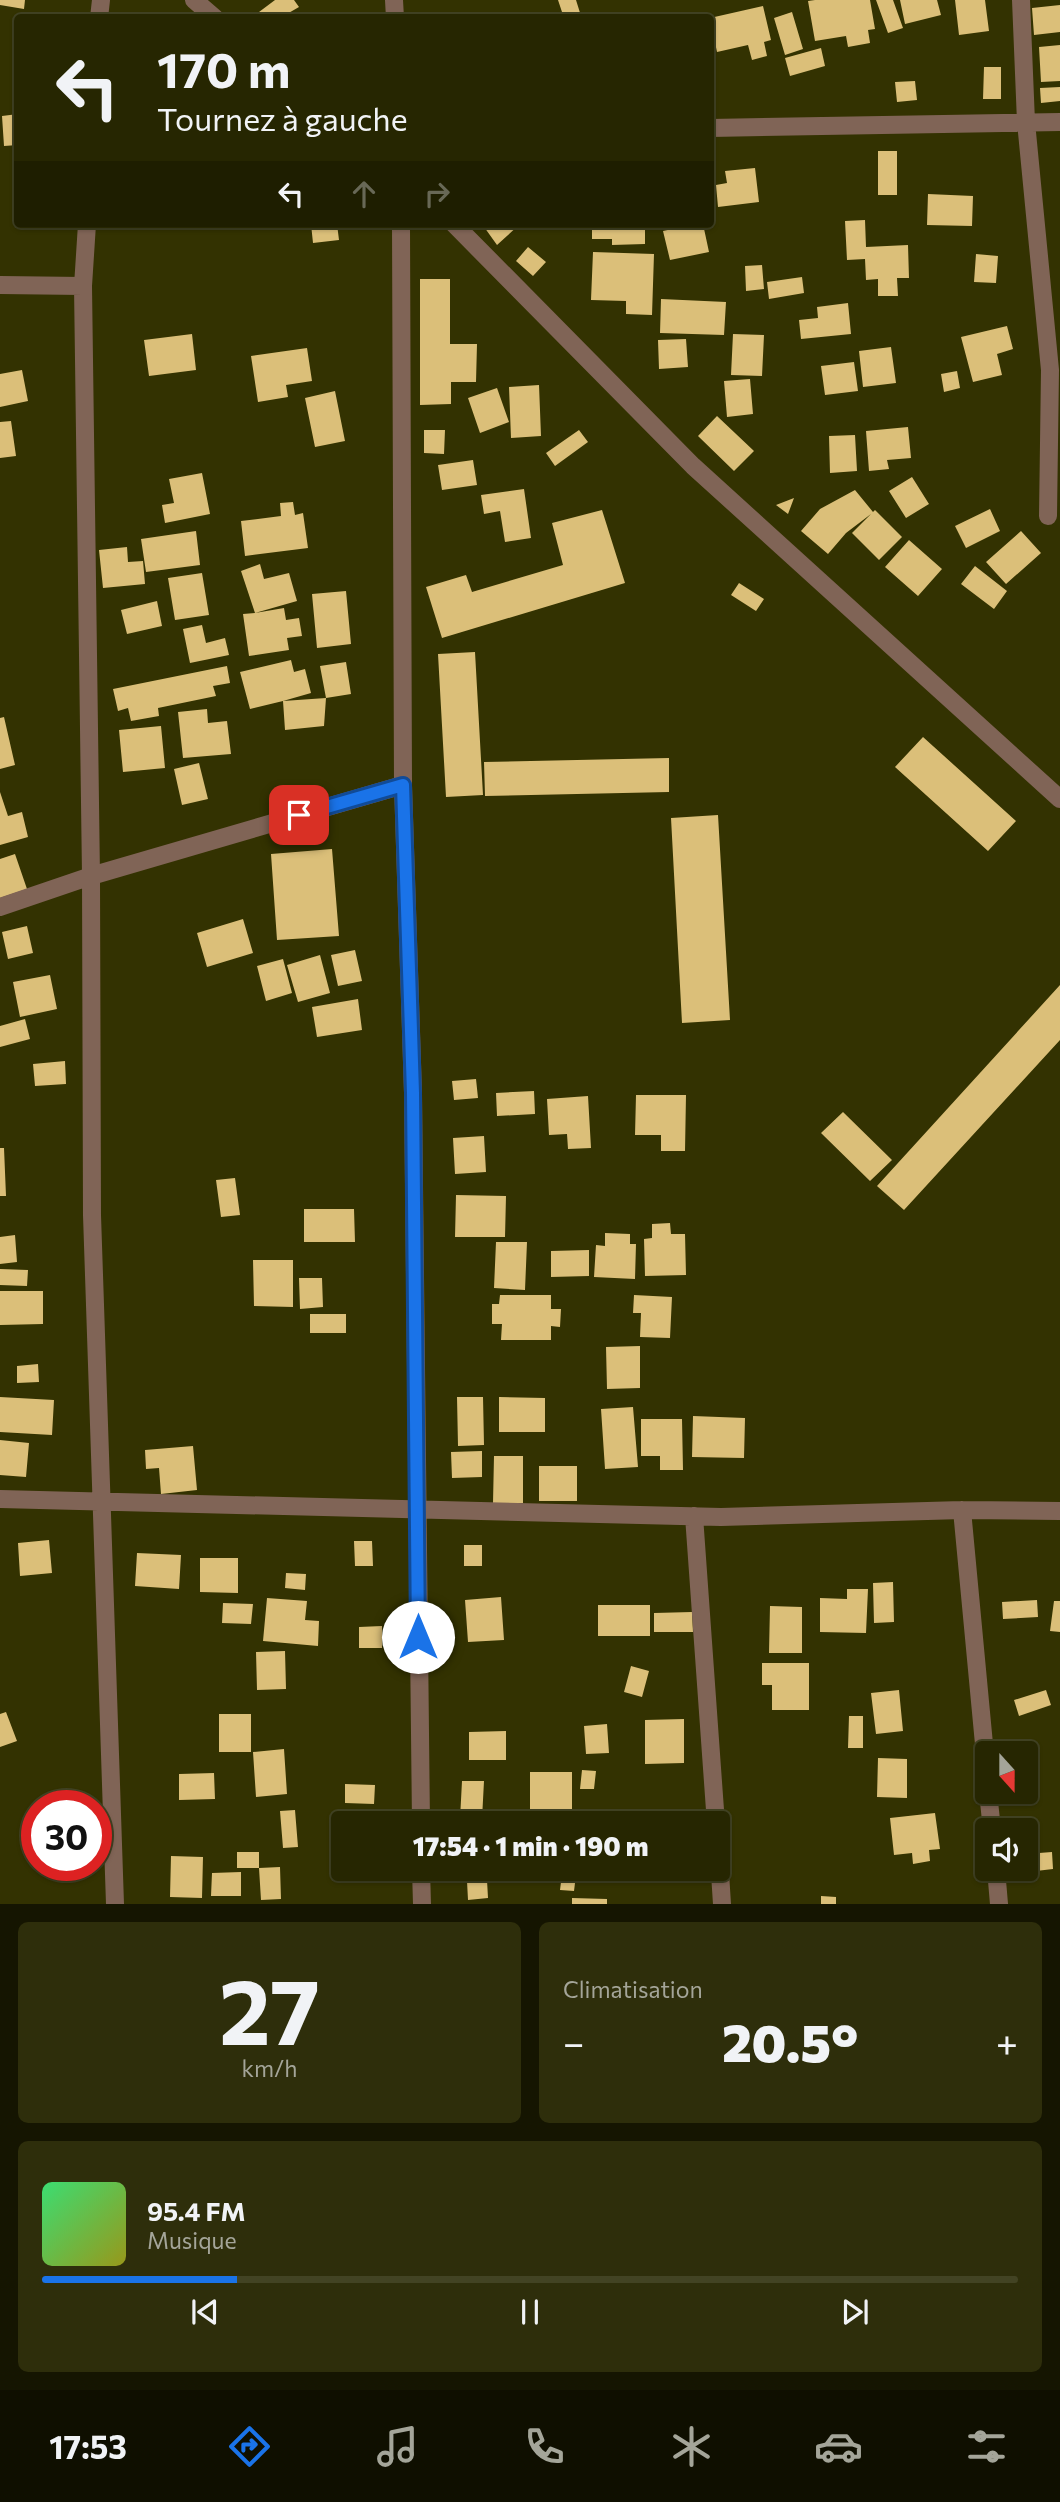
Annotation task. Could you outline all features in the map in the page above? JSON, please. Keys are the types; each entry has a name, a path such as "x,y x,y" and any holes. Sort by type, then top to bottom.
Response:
{"street":[{"path":"194,0 210,14"},
{"path":"1021,0 1026,122 1050,370 1048,516"},
{"path":"714,128 1060,122"},
{"path":"87,228 83,286 91,876 92,1215 115,1903"},
{"path":"401,228 403,785 413,1093 421,1811"},
{"path":"458,228 692,466 1057,789"},
{"path":"0,285 83,286"},
{"path":"0,906 91,876 403,785"},
{"path":"0,1499 101,1499 694,1516 962,1510 1060,1511"},
{"path":"962,1510 984,1741"},
{"path":"694,1516 715,1811"},
{"path":"421,1881 422,1903"},
{"path":"721,1881 722,1903"},
{"path":"997,1881 999,1903"}],"building":[{"path":"0,0 25,0 24,9 0,5"},
{"path":"275,0 294,0 299,7 287,14 256,14"},
{"path":"558,0 576,0 580,14 563,14"},
{"path":"870,0 875,29 868,30 870,43 848,47 846,36 815,41 808,1"},
{"path":"876,0 893,0 903,28 888,33"},
{"path":"900,0 937,0 941,15 905,24"},
{"path":"955,0 985,0 989,31 959,35"},
{"path":"1060,5 1060,32 1034,35 1032,8"},
{"path":"763,6 771,40 764,42 767,56 752,60 748,45 717,52 714,17"},
{"path":"792,12 803,49 785,55 774,18"},
{"path":"1060,45 1060,81 1041,82 1039,47"},
{"path":"821,48 825,66 790,76 785,58"},
{"path":"984,67 1001,67 1001,99 983,99"},
{"path":"915,81 917,100 897,102 895,82"},
{"path":"1060,87 1060,101 1041,103 1040,88"},
{"path":"14,114 14,145 4,146 2,116"},
{"path":"878,151 897,151 897,195 878,195"},
{"path":"755,168 759,202 718,207 716,185 727,183 725,171"},
{"path":"928,194 973,196 972,226 927,225"},
{"path":"865,220 866,247 908,245 909,278 897,278 898,296 878,296 878,279 866,280 865,259 847,260 845,221"},
{"path":"311,228 338,228 339,240 313,243"},
{"path":"485,228 516,228 497,245"},
{"path":"592,228 645,228 645,244 612,245 612,239 592,239"},
{"path":"704,228 709,252 670,260 663,231"},
{"path":"528,247 546,262 533,276 516,261"},
{"path":"593,252 654,254 652,315 626,314 626,301 591,300"},
{"path":"976,254 998,256 996,283 974,282"},
{"path":"762,265 764,289 746,291 745,266"},
{"path":"802,277 804,293 769,299 767,282"},
{"path":"420,279 450,279 450,344 477,344 476,382 451,382 451,404 420,405"},
{"path":"661,299 726,302 724,335 660,333"},
{"path":"848,303 851,334 801,339 799,320 818,318 817,307"},
{"path":"1007,326 1013,349 997,354 1002,375 973,382 961,337"},
{"path":"192,334 196,370 149,376 144,340"},
{"path":"733,334 764,335 762,376 731,375"},
{"path":"686,339 688,367 659,369 658,340"},
{"path":"891,347 896,383 863,387 859,351"},
{"path":"307,348 312,381 286,385 288,397 258,402 251,356"},
{"path":"854,362 858,391 825,395 821,366"},
{"path":"22,370 28,401 0,407 0,374"},
{"path":"957,371 960,388 944,392 941,374"},
{"path":"750,379 753,414 727,417 724,381"},
{"path":"539,385 541,436 511,438 509,387"},
{"path":"497,388 509,422 480,433 468,398"},
{"path":"335,391 345,441 315,447 305,398"},
{"path":"717,416 754,451 734,471 698,436"},
{"path":"11,421 16,456 0,458 0,422"},
{"path":"908,427 911,458 887,460 889,469 869,471 866,431"},
{"path":"424,430 445,430 444,454 424,453"},
{"path":"579,430 588,442 555,466 546,453"},
{"path":"855,435 857,471 830,473 829,436"},
{"path":"473,460 477,485 442,490 438,465"},
{"path":"202,473 210,514 165,523 162,505 174,503 169,479"},
{"path":"912,477 929,504 906,518 889,491"},
{"path":"524,489 531,538 505,542 500,511 484,514 481,495"},
{"path":"855,490 873,512 875,510 902,537 879,560 852,533 871,514 846,533 828,554 801,531 820,509"},
{"path":"794,498 788,514 776,505"},
{"path":"293,502 295,515 303,513 308,548 245,556 241,521 281,516 280,503"},
{"path":"990,509 1000,531 966,548 955,526"},
{"path":"602,510 625,583 442,638 426,587 466,575 472,592 563,565 552,523"},
{"path":"196,531 200,565 146,572 141,539"},
{"path":"1021,531 1041,553 1006,584 986,562"},
{"path":"909,540 942,569 918,596 885,567"},
{"path":"127,547 128,562 143,561 145,584 103,588 99,550"},
{"path":"260,564 264,579 289,573 297,601 255,613 241,571"},
{"path":"975,566 1007,591 994,609 961,584"},
{"path":"202,573 209,615 175,620 168,578"},
{"path":"739,583 764,599 756,611 731,595"},
{"path":"346,591 351,644 317,648 312,594"},
{"path":"157,601 162,626 127,634 121,610"},
{"path":"284,608 286,620 299,618 302,636 287,638 289,650 249,656 243,614"},
{"path":"202,625 206,643 225,638 229,655 190,663 183,629"},
{"path":"475,652 483,795 446,797 438,654"},
{"path":"291,660 294,672 305,669 311,693 250,709 240,672"},
{"path":"346,662 351,694 326,698 320,666"},
{"path":"227,666 230,683 213,686 216,696 158,708 159,716 131,721 128,708 118,711 113,689"},
{"path":"326,698 324,726 285,730 283,701"},
{"path":"207,709 208,723 227,721 231,754 183,758 178,712"},
{"path":"4,717 15,765 0,769 0,718"},
{"path":"161,726 165,768 123,772 119,730"},
{"path":"923,737 1016,821 988,851 895,767"},
{"path":"669,758 669,792 485,796 484,762"},
{"path":"199,763 208,799 182,805 174,769"},
{"path":"0,792 8,816 22,812 28,837 0,845"},
{"path":"718,815 730,1020 682,1023 671,818"},
{"path":"332,849 339,936 277,940 271,854"},
{"path":"15,854 27,889 0,898 0,859"},
{"path":"243,919 253,953 207,967 197,933"},
{"path":"27,926 33,953 8,959 2,932"},
{"path":"355,950 362,981 338,986 331,955"},
{"path":"320,955 330,993 298,1002 287,965"},
{"path":"283,959 292,993 266,1001 257,966"},
{"path":"50,975 57,1009 20,1017 13,982"},
{"path":"1060,985 1060,1040 904,1210 877,1186"},
{"path":"358,999 362,1030 317,1037 312,1007"},
{"path":"25,1019 30,1039 0,1047 0,1026"},
{"path":"65,1061 66,1084 35,1086 33,1064"},
{"path":"476,1079 478,1098 454,1100 452,1081"},
{"path":"534,1091 535,1114 497,1116 496,1093"},
{"path":"636,1095 686,1095 685,1151 661,1151 661,1135 635,1135"},
{"path":"588,1096 591,1148 568,1149 567,1134 549,1135 547,1099"},
{"path":"843,1112 892,1160 870,1181 821,1133"},
{"path":"484,1136 486,1172 455,1174 453,1138"},
{"path":"0,1148 4,1148 6,1196 0,1196"},
{"path":"235,1178 240,1215 221,1217 216,1180"},
{"path":"456,1195 506,1196 505,1237 455,1237"},
{"path":"304,1209 354,1209 355,1242 304,1242"},
{"path":"670,1223 671,1234 685,1234 686,1275 645,1276 644,1239 652,1238 652,1224"},
{"path":"605,1233 630,1234 630,1244 636,1244 635,1279 594,1277 596,1245 605,1246"},
{"path":"15,1235 17,1262 0,1264 0,1237"},
{"path":"496,1242 527,1242 525,1290 494,1288"},
{"path":"589,1250 589,1276 551,1277 551,1251"},
{"path":"253,1260 293,1260 293,1307 254,1306"},
{"path":"0,1269 28,1270 27,1286 0,1285"},
{"path":"299,1278 322,1278 323,1307 300,1309"},
{"path":"0,1291 43,1291 43,1324 0,1325"},
{"path":"500,1295 551,1295 551,1309 561,1309 560,1327 551,1326 551,1340 501,1340 502,1324 492,1324 492,1304 499,1304"},
{"path":"634,1295 672,1297 670,1338 640,1337 641,1313 633,1313"},
{"path":"310,1314 346,1314 346,1333 310,1333"},
{"path":"640,1346 640,1388 607,1389 606,1347"},
{"path":"38,1364 39,1382 17,1383 17,1366"},
{"path":"0,1397 54,1400 52,1435 0,1432"},
{"path":"457,1397 483,1397 484,1445 458,1446"},
{"path":"499,1397 545,1398 545,1432 499,1432"},
{"path":"633,1407 638,1467 605,1469 601,1409"},
{"path":"693,1416 745,1418 744,1458 692,1457"},
{"path":"641,1419 682,1419 683,1470 660,1470 660,1456 641,1456"},
{"path":"0,1440 29,1443 26,1477 0,1475"},
{"path":"193,1446 197,1490 161,1494 159,1468 146,1469 145,1450"},
{"path":"482,1451 482,1477 452,1478 451,1452"},
{"path":"494,1456 523,1456 523,1503 493,1503"},
{"path":"539,1466 577,1466 577,1501 539,1501"},
{"path":"49,1540 52,1573 20,1576 18,1543"},
{"path":"354,1541 372,1541 373,1566 355,1566"},
{"path":"464,1545 482,1545 482,1566 464,1566"},
{"path":"137,1553 181,1555 179,1589 135,1586"},
{"path":"200,1558 238,1558 238,1593 200,1592"},
{"path":"286,1573 306,1574 305,1590 285,1588"},
{"path":"893,1582 894,1622 874,1623 873,1583"},
{"path":"847,1589 868,1589 866,1633 820,1632 820,1598 847,1599"},
{"path":"501,1597 504,1640 468,1642 465,1600"},
{"path":"267,1598 307,1601 305,1620 319,1621 318,1646 263,1641"},
{"path":"1037,1600 1038,1617 1003,1619 1002,1602"},
{"path":"1054,1601 1060,1601 1060,1632 1050,1631"},
{"path":"223,1603 253,1604 251,1624 222,1623"},
{"path":"598,1605 650,1605 650,1636 598,1636"},
{"path":"770,1606 802,1607 802,1653 769,1653"},
{"path":"692,1612 693,1632 654,1632 654,1613"},
{"path":"382,1626 382,1648 359,1648 359,1627"},
{"path":"285,1651 286,1689 257,1690 256,1652"},
{"path":"762,1663 809,1663 809,1710 772,1710 772,1685 762,1685"},
{"path":"631,1666 649,1671 642,1697 624,1692"},
{"path":"899,1690 903,1731 876,1734 871,1693"},
{"path":"1046,1690 1051,1705 1019,1716 1014,1700"},
{"path":"6,1712 17,1741 0,1747 0,1714"},
{"path":"219,1714 251,1714 251,1752 219,1752"},
{"path":"849,1716 863,1716 863,1748 848,1748"},
{"path":"684,1719 684,1763 645,1764 645,1720"},
{"path":"607,1724 609,1753 586,1754 584,1726"},
{"path":"506,1731 506,1760 469,1760 469,1732"},
{"path":"284,1749 287,1794 256,1797 253,1752"},
{"path":"878,1758 907,1759 907,1798 877,1797"},
{"path":"582,1770 596,1771 594,1789 580,1789"},
{"path":"530,1772 572,1772 572,1810 530,1810"},
{"path":"214,1773 215,1799 179,1800 179,1774"},
{"path":"462,1781 484,1781 482,1811 460,1811"},
{"path":"345,1784 375,1785 374,1804 345,1803"},
{"path":"295,1810 298,1847 283,1848 280,1811"},
{"path":"935,1813 940,1849 929,1850 930,1861 913,1864 912,1853 894,1855 890,1818"},
{"path":"237,1852 259,1852 259,1868 237,1868"},
{"path":"1052,1852 1053,1869 1038,1871 1038,1853"},
{"path":"171,1856 203,1857 202,1898 170,1897"},
{"path":"280,1867 281,1899 261,1900 259,1868"},
{"path":"241,1872 241,1896 211,1896 212,1873"},
{"path":"467,1881 487,1881 488,1898 468,1900"},
{"path":"561,1881 575,1881 574,1891 560,1890"},
{"path":"821,1896 836,1897 836,1904 821,1904"},
{"path":"572,1898 607,1899 607,1904 572,1904"}],"route":[{"path":"299,815 403,785 413,1093 418,1637"}]}
